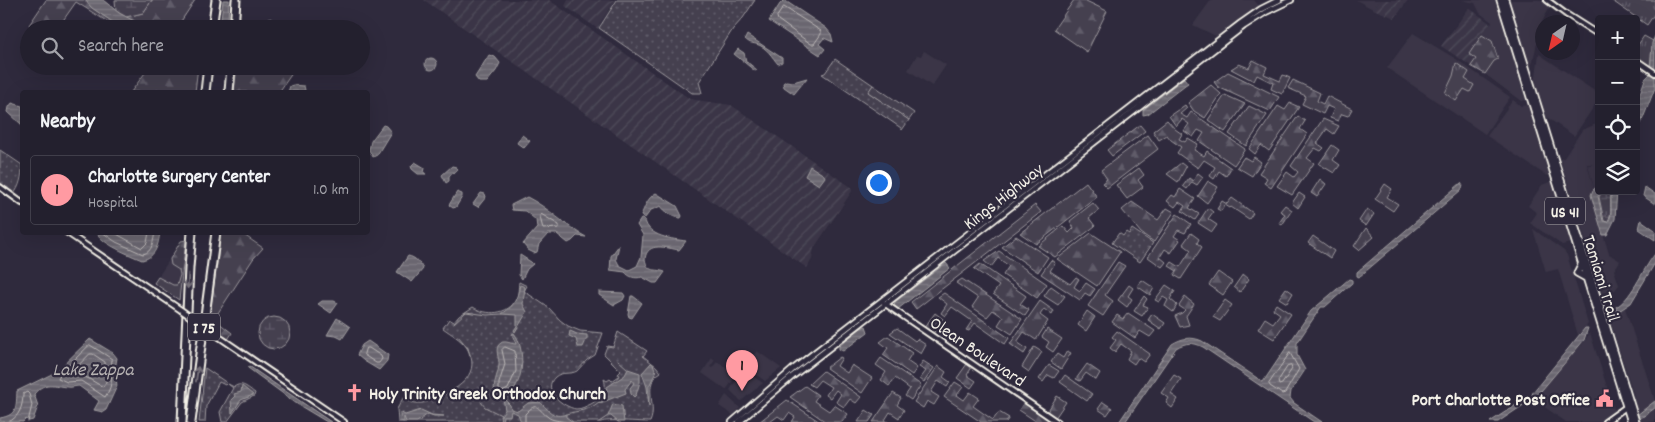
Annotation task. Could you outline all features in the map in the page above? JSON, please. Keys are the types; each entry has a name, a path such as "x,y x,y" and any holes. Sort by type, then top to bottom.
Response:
{"highway":[{"path":"213,20 216,0"},
{"path":"235,20 236,0"},
{"path":"205,90 207,75"},
{"path":"229,90 230,75"},
{"name":"I 75","path":"182,422 192,235"},
{"name":"I 75","path":"191,422 216,235"}],"main road":[{"name":"Kings Highway","path":"739,422 884,303 1241,22 1279,0"},
{"name":"Kings Highway","path":"732,422 792,370 884,303 1244,26 1266,12 1291,0"},
{"name":"Tamiami Trail","path":"1500,0 1513,32 1566,214 1626,405 1636,422"},
{"name":"Tamiami Trail","path":"1505,0 1548,155 1558,172 1630,419"}],"street":[{"path":"1547,0 1595,32"},
{"path":"1640,63 1655,73"},
{"path":"0,187 20,202"},
{"path":"70,235 344,422"},
{"name":"Olean Boulevard","path":"884,303 1057,422"},
{"path":"1605,422 1626,405"}],"shaded area":[{"path":"424,0 549,0 687,97 695,100 731,105 851,187 852,191 814,248 812,259 807,268"},
{"path":"568,0 616,0 598,29 565,6"},
{"path":"1211,0 1254,0 1260,7 1220,38 1193,25"},
{"path":"1356,0 1380,0 1373,9"},
{"path":"1380,0 1408,0 1395,18 1373,9"},
{"path":"1462,0 1497,0 1528,100 1521,101 1485,74 1494,61 1492,41 1482,35 1492,22 1480,13 1475,3"},
{"path":"1508,0 1541,0 1550,7 1546,15 1535,15 1535,52 1530,73"},
{"path":"1469,8 1491,24 1469,54 1476,59 1471,66 1441,46"},
{"path":"1413,33 1456,59 1510,97 1485,134 1387,68"},
{"path":"924,51 946,65 932,86 908,70 917,55 921,56"},
{"path":"1538,60 1548,60 1595,91 1595,105 1574,136 1545,116 1535,83"},
{"path":"1513,100 1521,106 1528,105 1550,174 1547,176 1487,136"},
{"path":"1595,125 1594,188 1588,165 1593,164 1587,164 1594,189 1591,195 1609,254 1620,261 1614,270 1619,285 1615,290 1602,293 1560,159 1564,158 1582,130"},
{"path":"1552,181 1571,243 1562,245 1530,223 1537,213 1528,206 1542,185"},
{"path":"1533,229 1567,255 1588,324 1578,335 1558,269 1546,272"},
{"path":"170,259 179,270 180,275 176,286 158,277"},
{"path":"1625,308 1655,401 1637,415 1632,398 1634,396 1609,318"},
{"path":"1590,333 1618,422 1566,422 1532,398 1533,396 1536,397 1580,344 1581,346"},
{"path":"757,351 781,368 765,381 745,366"},
{"path":"712,358 715,360 710,367 712,368 717,362 737,375 726,390 702,373"},
{"path":"743,370 763,383 741,401 730,390"},
{"path":"726,395 740,408 733,415 719,406"},
{"path":"1655,408 1655,422 1639,422 1638,420 1643,415"}],"green space":[{"path":"46,0 85,0 92,8 110,20 105,20 76,2 63,20 32,20"},
{"path":"115,0 152,0 143,13 126,17 116,11"},
{"path":"152,0 195,0 182,20 129,20 126,17 143,13"},
{"path":"617,0 755,0 733,29 699,82 702,93 692,93 599,28"},
{"path":"1074,0 1084,0 1107,11 1087,52 1054,29"},
{"path":"1611,0 1655,0 1655,13 1647,25 1640,20 1640,15 1633,15"},
{"path":"1482,35 1492,41 1498,59 1494,61 1485,74 1471,66 1476,59 1469,54"},
{"path":"1644,36 1653,41 1650,66 1640,59 1640,42"},
{"path":"835,59 873,85 868,92 909,120 902,130 822,74 825,73"},
{"path":"1253,60 1267,67 1264,74 1280,81 1283,75 1290,78 1282,94 1271,89 1273,83 1257,75 1254,81 1231,69 1239,64 1249,68"},
{"path":"1456,63 1469,72 1465,79 1474,85 1470,92 1464,89 1456,101 1445,93 1453,76"},
{"path":"1228,72 1279,97 1270,111 1218,87 1214,82"},
{"path":"143,75 197,75 195,90 132,90"},
{"path":"236,75 291,75 280,90 234,90"},
{"path":"1293,80 1320,93 1317,101 1323,104 1327,96 1352,109 1348,116 1342,114 1338,121 1330,118 1334,109 1327,106 1323,114 1302,104 1306,96 1288,88"},
{"path":"873,85 914,113 909,120 868,92"},
{"path":"1211,85 1221,94 1205,118 1194,111 1188,103"},
{"path":"1225,95 1245,104 1225,132 1208,120"},
{"path":"1290,103 1299,107 1269,151 1261,145 1255,154 1249,149 1278,106 1285,110"},
{"path":"1185,105 1187,108 1180,114 1187,118 1191,112 1245,149 1234,165 1199,141 1204,133 1198,130 1193,137 1184,131 1189,124 1182,119 1176,126 1169,116"},
{"path":"1249,106 1267,115 1246,146 1229,134"},
{"path":"1298,116 1305,121 1300,129 1307,134 1271,188 1264,183 1267,178 1259,173"},
{"path":"1323,119 1339,126 1334,134 1327,129 1317,143 1324,148 1321,151 1315,148 1307,158 1314,163 1292,195 1277,186 1287,172 1294,177 1298,172 1291,166"},
{"path":"1167,120 1182,134 1179,139 1185,142 1188,138 1198,144 1194,150 1204,156 1207,151 1231,168 1226,176 1219,171 1214,179 1210,176 1215,167 1204,160 1198,168 1177,153 1181,147 1167,135 1159,140 1153,131"},
{"path":"1140,125 1145,131 1112,156 1107,150"},
{"path":"1148,135 1158,149 1107,188 1102,183 1107,179 1101,170"},
{"path":"1332,145 1339,150 1333,160 1340,165 1334,173 1319,164"},
{"path":"0,150 20,164 20,181 13,195 0,186"},
{"path":"1244,157 1251,161 1254,157 1261,162 1252,176 1237,167"},
{"path":"1181,163 1186,167 1178,182 1167,174"},
{"path":"1139,168 1144,175 1138,180 1143,187 1127,199 1116,185"},
{"path":"1198,173 1203,177 1197,185 1192,182 1187,189 1183,186 1189,178 1193,181"},
{"path":"1320,179 1326,184 1317,197 1311,193"},
{"path":"1208,181 1218,187 1207,203 1198,196"},
{"path":"1086,182 1097,197 1036,244 1020,233"},
{"path":"1385,184 1392,189 1387,197 1398,204 1393,211 1375,199"},
{"path":"1180,189 1195,199 1189,208 1199,214 1195,220 1182,211 1185,206 1179,202 1175,207 1167,201 1172,195 1175,197"},
{"path":"1299,193 1305,197 1298,208 1292,203"},
{"path":"1600,195 1612,195 1610,215 1607,222 1604,221"},
{"path":"1232,198 1253,213 1249,219 1225,205 1221,211 1217,209 1222,201 1227,204"},
{"path":"1132,202 1158,220 1167,208 1174,212 1154,242 1141,233 1122,210"},
{"path":"1093,203 1099,210 1089,218 1095,226 1055,257 1038,246 1063,226 1069,233 1074,228 1070,221"},
{"path":"1035,205 1041,212 916,309 911,302"},
{"path":"1285,205 1292,210 1282,225 1279,223 1285,214 1280,211"},
{"path":"1208,208 1213,212 1208,219 1217,225 1212,232 1198,223"},
{"path":"1367,209 1374,214 1366,226 1359,221"},
{"path":"1177,214 1191,224 1185,233 1178,230 1174,236 1180,240 1171,253 1165,249 1160,257 1166,262 1162,267 1148,257"},
{"path":"1366,228 1374,237 1359,250 1354,246"},
{"path":"1132,229 1153,243 1140,262 1112,243 1119,233 1123,236 1126,232 1129,234"},
{"path":"1091,233 1120,252 1097,286 1057,259"},
{"path":"1191,233 1199,239 1197,243 1202,247 1181,279 1174,275 1177,271 1169,266 1172,262 1180,267 1191,250 1183,244"},
{"path":"221,235 244,235 263,248 253,259 214,319 232,333 227,341 208,328"},
{"path":"1016,236 1048,257 1038,272 1002,247"},
{"path":"1313,236 1334,251 1330,258 1308,243"},
{"path":"186,240 179,300 154,283 158,277 173,285 177,285 180,275 179,270 171,265 170,259 181,241"},
{"path":"999,251 1047,284 1037,298 1003,275 1009,266 998,258 991,267 984,261"},
{"path":"1051,260 1055,263 1050,271 1070,284 1076,277 1079,279 1074,287 1080,291 1086,283 1095,289 1090,296 1085,293 1080,300 1041,274"},
{"path":"1118,262 1125,266 1105,295 1113,301 1103,316 1088,306"},
{"path":"980,264 1026,296 1020,304 1029,310 1025,316 993,294 999,286 974,269"},
{"path":"1218,272 1232,282 1223,295 1209,285"},
{"path":"1243,274 1249,279 1240,292 1234,287"},
{"path":"962,279 1022,319 1012,334 998,325 1003,317 993,310 987,317 972,307 978,298 956,283"},
{"path":"1142,280 1154,288 1150,295 1137,286"},
{"path":"519,282 527,286 524,291 549,308 568,326 580,331 603,333 595,355 587,360 577,371 560,374 551,382 552,392 555,397 565,405 576,409 591,404 601,397 605,388 604,379 612,381 619,376 618,374 621,371 604,354 607,346 613,347 618,332 647,351 643,356 661,372 652,382 652,415 650,422 398,422 397,409 403,398 416,403 428,402 461,384 470,372 472,365 471,357 467,348 459,339 443,328 449,319 454,322 459,316 473,307 490,313 503,311 513,304 517,297"},
{"path":"1129,285 1133,288 1128,296 1132,299 1127,307 1118,300"},
{"path":"1166,285 1175,291 1170,299 1177,305 1173,312 1165,306 1168,300 1163,297 1159,302 1155,300"},
{"path":"1051,286 1065,296 1058,305 1044,296"},
{"path":"1286,288 1293,293 1287,303 1279,298"},
{"path":"944,293 1009,338 1005,344 975,323 969,331 966,330 972,321 952,307 945,316 941,313 947,304 938,297"},
{"path":"1144,296 1147,299 1143,305 1148,307 1142,316 1134,311"},
{"path":"1185,297 1194,304 1186,316 1189,325 1180,327 1175,316 1185,310 1179,306"},
{"path":"1225,300 1232,305 1220,321 1213,317"},
{"path":"1040,301 1054,311 1052,315 1044,309 1040,315 1048,321 1036,340 1024,332 1017,342 1027,349 1024,354 1010,344"},
{"path":"1276,304 1291,314 1274,339 1258,329 1265,318 1273,323 1280,314 1273,309"},
{"path":"1087,311 1095,317 1086,331 1078,325"},
{"path":"935,313 943,319 933,334 924,328"},
{"path":"1128,313 1155,331 1150,337 1140,331 1135,338 1112,322 1117,315 1123,319"},
{"path":"1152,314 1165,323 1161,329 1148,320"},
{"path":"274,317 286,321 290,333 286,345 274,349 262,345 258,333 262,321"},
{"path":"897,328 915,341 917,339 926,345 921,354 890,333"},
{"path":"1047,329 1062,339 1053,352 1046,347 1049,342 1042,337"},
{"path":"1117,331 1150,354 1144,362 1138,358 1134,364 1127,359 1131,351 1121,344 1115,352 1110,348 1116,340 1112,337"},
{"path":"888,336 912,353 907,361 917,368 912,375 883,355 888,348 880,342"},
{"path":"1034,347 1042,352 1029,372 1022,367"},
{"path":"1067,351 1071,353 1061,369 1051,362 1057,354 1063,358"},
{"path":"840,357 842,358 837,366 847,373 852,365 872,378 862,393 826,368"},
{"path":"881,358 921,385 911,400 905,396 910,389 895,378 889,386 881,380 886,372 876,365"},
{"path":"923,361 934,368 924,382 920,379 926,371 919,367"},
{"path":"967,364 972,367 967,375 976,381 971,388 957,378"},
{"path":"1087,364 1100,373 1096,380 1086,373 1080,381 1076,379"},
{"path":"1049,365 1059,371 1054,378 1048,375 1043,382 1039,379"},
{"path":"938,366 946,372 943,377 950,382 947,387 938,381 931,392 939,397 934,405 927,401 923,408 914,402"},
{"path":"205,368 227,383 225,385 219,382 206,406 205,422 199,422"},
{"path":"823,371 861,397 856,403 850,399 844,407 836,402 841,394 836,390 830,398 826,395 831,387 820,380 814,387 809,384"},
{"path":"1065,375 1092,394 1087,401 1060,382"},
{"path":"1174,375 1181,379 1171,394 1178,399 1172,408 1166,403 1169,398 1161,393"},
{"path":"955,382 963,387 957,395 964,400 970,392 979,398 973,406 993,420 999,412 1009,418 1006,422 981,422 944,397"},
{"path":"228,384 234,387 242,385 255,393 254,396 242,402 227,422 222,422 220,412 233,388"},
{"path":"805,386 818,395 814,401 829,411 834,405 848,414 842,422 826,422 790,397"},
{"path":"893,393 901,398 897,405 904,410 899,418 890,412 885,420 888,422 873,422"},
{"path":"1057,396 1066,402 1055,418 1047,412"},
{"path":"787,400 820,422 792,422 795,417 789,413 784,420 778,416 770,422 759,422"},
{"path":"1024,402 1053,421 1037,422 1019,410"},
{"path":"1103,402 1112,408 1107,415 1098,409"},
{"path":"866,410 874,415 869,422 858,422"}],"water":[{"path":"85,0 103,0 119,13 132,20 110,20 92,8"},
{"path":"223,0 229,0 228,20 221,19"},
{"path":"784,0 826,28 831,34 833,42 824,38 819,44 825,49 820,55 769,21"},
{"path":"747,35 782,58 782,62 778,64 763,47 750,43 745,39"},
{"path":"1655,36 1655,88 1640,126 1640,93 1645,79 1650,74 1652,43"},
{"path":"738,49 744,53 746,61 757,70 755,71 734,54"},
{"path":"489,55 495,57 500,63 487,82 479,82 475,77"},
{"path":"429,58 433,58 437,64 433,70 429,70 425,66 425,62"},
{"path":"807,78 794,94 784,87 783,83 786,81 793,82"},
{"path":"1184,78 1188,83 1148,114 1143,115 1143,110"},
{"path":"290,86 304,86 305,90 289,90"},
{"path":"12,103 20,105 20,123 8,112"},
{"path":"383,125 391,132 377,155 373,157 370,152 371,141"},
{"path":"522,135 530,141 524,148 517,143"},
{"path":"415,162 425,168 424,173 426,174 418,174 412,169 411,166"},
{"path":"452,166 456,167 457,170 449,176 449,181 446,183 442,175"},
{"path":"810,166 825,177 819,185 805,176"},
{"path":"1461,183 1463,186 1461,190 1359,277 1357,276 1357,272"},
{"path":"1645,187 1655,194 1655,204 1643,196"},
{"path":"1595,188 1595,195 1599,195 1603,221 1608,222 1610,219 1612,195 1617,195 1615,219 1607,235 1603,235 1591,195"},
{"path":"457,192 462,194 462,197 456,207 453,208 449,205"},
{"path":"481,193 485,194 486,197 478,207 473,204"},
{"path":"656,193 677,206 682,216 681,218 670,214 661,206 651,210 645,218 641,216 645,206"},
{"path":"527,197 543,206 586,237 577,236 568,243 557,234 548,234 539,244 537,252 534,253 528,250 523,244 537,228 536,220 525,211 512,210 511,205"},
{"path":"641,219 645,220 647,226 656,234 686,241 679,250 658,247 649,250 645,259 648,267 652,270 665,272 657,283 642,277 632,277 625,272 610,270 611,256 619,245 616,259 619,265 629,270 637,266 641,257 643,235 637,225"},
{"path":"1641,220 1655,230 1655,240 1639,229"},
{"path":"98,235 160,235 153,253 142,260 110,245"},
{"path":"1655,254 1655,263 1631,303 1616,313 1614,308 1626,299"},
{"path":"520,255 533,264 527,269 522,279 519,275"},
{"path":"408,256 417,261 423,269 412,282 397,272"},
{"path":"946,263 950,268 898,309 894,305 895,302"},
{"path":"1349,279 1352,280 1352,283 1325,307 1321,307 1297,343 1297,355 1305,370 1291,391 1290,398 1294,403 1322,422 1314,422 1203,347 1190,343 1176,348 1125,422 1119,422 1172,344 1179,340 1190,338 1202,341 1263,382 1311,311"},
{"path":"520,285 525,287 523,304 527,312 515,332 517,315 502,314 515,302"},
{"path":"599,292 623,293 625,296 623,300 614,305 599,295"},
{"path":"631,296 642,303 632,318 628,314"},
{"path":"322,301 338,303 331,313 318,304"},
{"path":"337,318 350,327 342,339 327,335"},
{"path":"866,326 868,332 843,351 839,349 839,346"},
{"path":"1585,328 1588,328 1584,340 1536,397 1532,395 1533,392"},
{"path":"570,331 587,335 583,347 578,347 576,339 569,336"},
{"path":"514,333 520,348 522,367 517,385 512,392 505,396 511,409 518,411 528,403 540,402 554,415 566,414 566,417 573,422 521,422 518,414 511,411 510,416 503,416 501,422 500,416 505,410 503,398 495,396 494,391 499,365 497,347 503,342 516,344 512,334"},
{"name":"Lake Zappa","path":"90,339 113,353 117,358 115,369 117,386 106,410 103,412 94,410 99,401 79,386 46,385 34,394 38,406 33,420 0,422 0,418 10,415 15,409 17,391 56,372"},
{"path":"368,341 388,355 387,361 379,370 357,355 362,345"},
{"path":"651,363 656,372 649,386 649,406 647,387 642,373"},
{"path":"249,366 331,422 327,422 297,404 248,368"},
{"path":"628,369 640,373 640,382 636,395 634,397 631,394 630,388 634,383 632,380 625,389 626,393 600,403 599,401 605,395 607,387 625,375"},
{"path":"242,386 253,395 241,400 232,413 231,400 235,396 234,394 241,392"},
{"path":"1525,399 1528,402 1498,422 1490,422"},
{"path":"1655,401 1655,408 1638,420 1637,415"},
{"path":"613,404 622,406 624,422 618,422 611,416 608,416"},
{"path":"421,410 432,415 444,416 434,416 428,414 417,422 406,422 404,417 404,422 400,421 400,412 405,415"}],"waterway":[{"path":"454,323 466,312 487,315 502,314"},
{"path":"458,336 468,348 470,356"},
{"path":"618,360 628,369"},
{"path":"481,402 485,407 501,415"},
{"path":"566,414 587,409 599,402"},
{"path":"599,422 608,416"},
{"path":"477,422 489,422"}],"place":[{"name":"Charlotte Surgery Center","path":"742,391"},
{"name":"Holy Trinity Greek Orthodox Church","path":"355,393"},
{"name":"Port Charlotte Post Office","path":"1604,399"}]}
